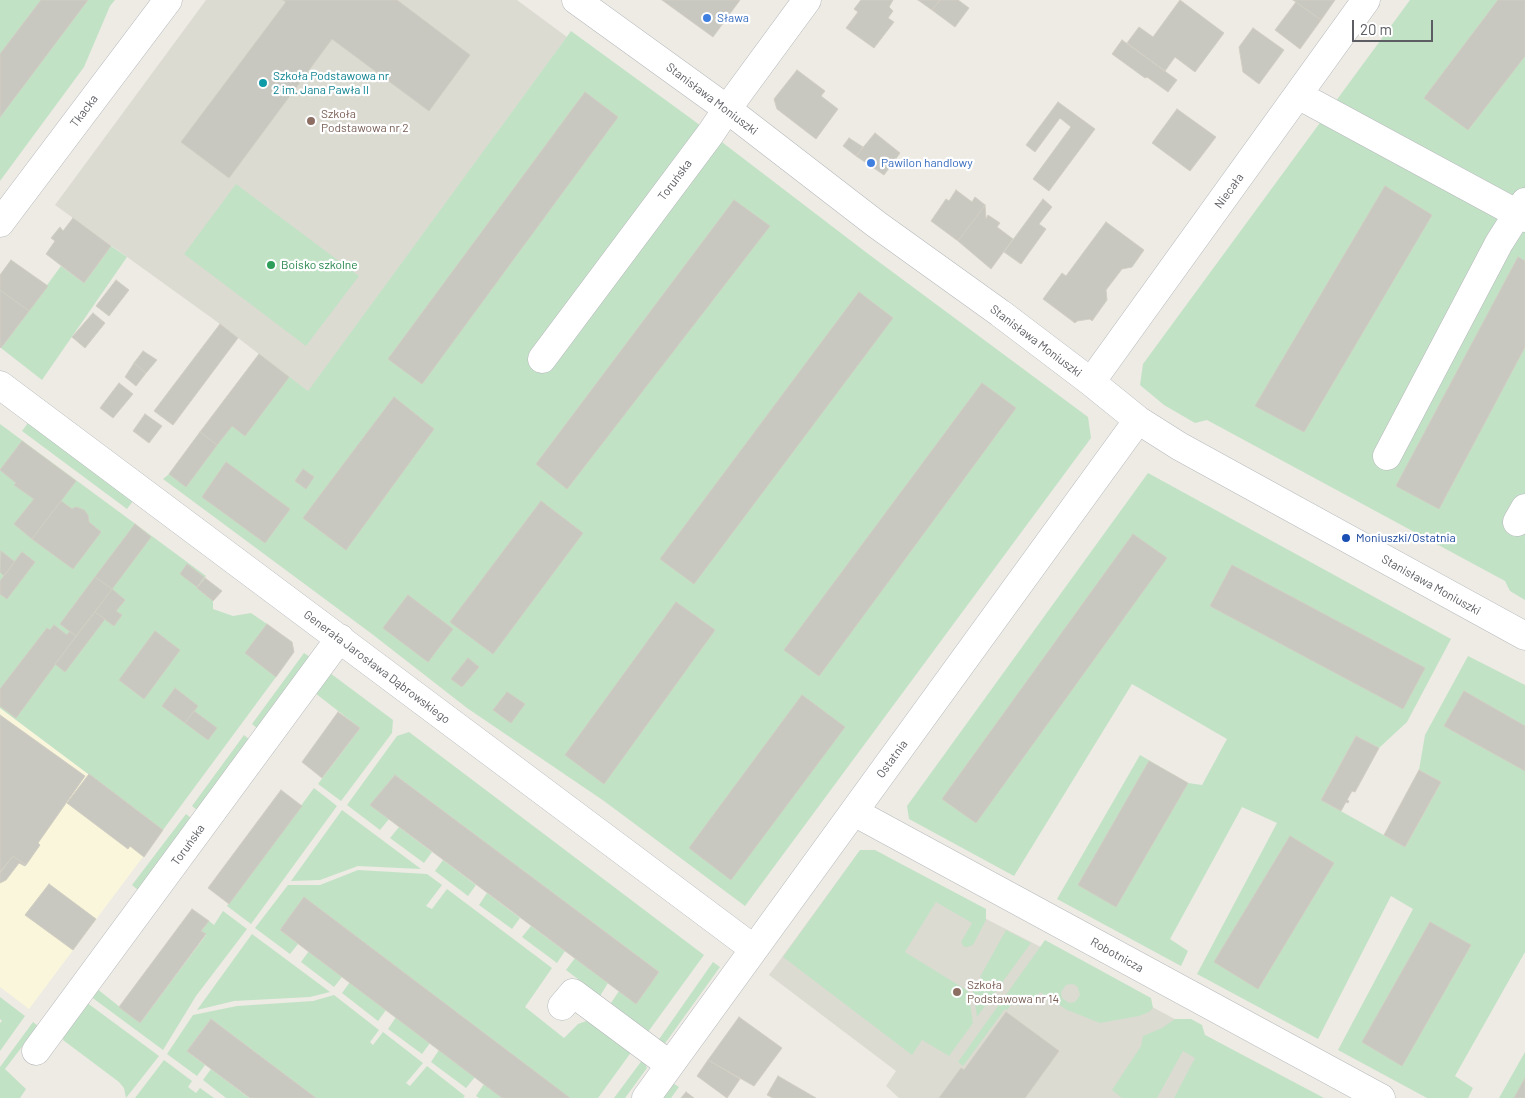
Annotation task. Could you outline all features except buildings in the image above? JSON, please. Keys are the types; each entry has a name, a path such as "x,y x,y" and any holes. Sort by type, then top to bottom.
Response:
{"street":[{"name":"Tkacka","path":"0,223 168,0"},
{"name":"Stanisława Moniuszki","path":"576,0 727,109 876,224 1000,313 1138,420 1179,446 1525,636"},
{"name":"Toruńska","path":"542,360 807,0"},
{"name":"Niecała","path":"1091,382 1366,0"},
{"path":"1298,94 1522,212 1499,243 1388,456"},
{"name":"Generała Jarosława Dąbrowskiego","path":"0,386 340,638 754,949"},
{"name":"Ostatnia","path":"646,1098 1138,420"},
{"name":"Toruńska","path":"36,1051 340,638"},
{"name":"Robotnicza","path":"854,812 1380,1098"},
{"path":"562,1006 573,993 670,1065"}],"shaded area":[{"name":"Szkoła Podstawowa nr 2","path":"206,0 517,0 567,37 308,392 220,324 55,205"},
{"path":"0,708 163,830 29,1009 0,987"},
{"name":"Szkoła Podstawowa nr 14","path":"858,853 1033,943 1322,1098 899,1098 886,1086 896,1071 769,975"}],"green space":[{"path":"0,0 115,0 110,6 84,67 0,181"},
{"path":"1410,0 1525,0 1525,600 1510,591 1505,581 1207,420 1195,423 1164,405 1140,385 1143,364"},
{"path":"571,31 693,120 867,253 1088,417 1091,438 745,906 604,801 467,708 372,634 163,479 169,474 259,354 308,391"},
{"name":"Boisko szkolne","path":"236,184 359,276 306,346 184,254"},
{"path":"111,246 127,257 42,380 1,348 61,266 84,283"},
{"path":"28,423 133,501 127,509 22,431"},
{"path":"0,424 206,576 197,588 213,601 213,609 233,616 251,613 267,624 276,677 163,830 0,708"},
{"path":"1148,473 1451,639 1407,722 1379,748 1356,736 1321,800 1405,847 1441,782 1419,770 1425,735 1468,656 1525,685 1525,952 1455,1076 1473,1088 1468,1098 1427,1098 1338,1050 1413,909 1391,896 1318,1039 1197,974 1277,823 1242,807 1170,939 1188,951 1181,966 1057,899 1140,755 1188,783 1202,785 1227,739 1132,684 1014,876 909,819 907,806"},
{"path":"304,653 310,657 257,728 252,724"},
{"path":"330,673 393,720 392,733 341,801 318,784 360,728 315,693"},
{"path":"409,732 704,955 648,1032 611,1003 619,991 636,1003 659,972 395,775 371,805 389,819 380,830 347,805 397,736"},
{"path":"244,735 250,740 197,810 192,806"},
{"path":"314,788 337,806 251,924 227,906"},
{"path":"342,810 421,869 358,866 320,880 291,881"},
{"path":"186,814 191,818 138,890 132,885"},
{"path":"399,827 432,852 424,863 390,838"},
{"path":"860,850 875,850 986,909 986,920 973,945 964,947 961,942 972,923 936,902 905,952 968,991 973,1023 949,1056 922,1040 912,1055 783,957"},
{"path":"443,860 476,885 468,896 435,871"},
{"path":"358,870 427,874 442,885 426,906 432,909 447,889 552,968 525,1007 564,1038 578,1024 589,1020 632,1051 598,1098 569,1098 305,898 280,930 298,944 290,954 255,928 288,885 320,885"},
{"path":"487,893 520,918 512,929 479,905"},
{"path":"223,911 247,929 196,996 163,1050 90,996 96,988 140,1023 206,935 201,931 209,921 214,925"},
{"path":"531,926 565,951 557,963 522,937"},
{"path":"1006,930 1031,943 977,1017 973,990 982,978 980,977"},
{"path":"252,934 330,992 310,997 234,1001 197,1010"},
{"path":"1045,940 1151,998 1153,1008 1149,1012 1139,1016 1100,1023 1067,1010 1040,992 1031,1005 1018,995 1007,1010 1005,1009 963,1066 958,1062","holes":["1072,984 1077,986 1080,995 1075,1002 1069,1003 1062,998 1061,992 1066,985"]},
{"path":"309,951 342,977 334,987 301,962"},
{"path":"575,958 608,983 600,996 566,970"},
{"path":"713,962 720,967 666,1042 655,1045"},
{"path":"350,982 386,1010 378,1021 342,993"},
{"path":"334,995 379,1030 370,1042 373,1045 383,1032 423,1063 406,1083 410,1086 427,1066 465,1096 463,1098 316,1098 211,1019 187,1051 205,1065 197,1076 167,1054 193,1015 237,1006 313,1001"},
{"path":"0,997 25,1016 0,1051 0,1023 2,1021 0,1019"},
{"path":"86,1002 159,1056 126,1098 124,1088 119,1082 63,1040 64,1035"},
{"path":"396,1017 430,1043 422,1054 388,1029"},
{"path":"1175,1019 1191,1019 1202,1025 1205,1035 1324,1098 1174,1098 1195,1058 1183,1051 1157,1098 1122,1098 1112,1090 1141,1046 1143,1036 1162,1028"},
{"path":"33,1022 38,1026 5,1069 26,1089 20,1098 0,1098 0,1067"},
{"path":"439,1050 475,1077 466,1088 431,1062"},
{"path":"1525,1052 1525,1098 1499,1098"},
{"path":"643,1059 647,1068 625,1098 614,1098"},
{"path":"164,1060 192,1081 188,1087 196,1093 200,1088 214,1098 135,1098"},
{"path":"211,1069 249,1098 226,1098 203,1080"},
{"path":"671,1082 679,1087 671,1098 659,1098"},
{"path":"484,1084 502,1098 479,1098 476,1096"}],"place":[{"name":"Sława","path":"707,18"},
{"name":"Szkoła Podstawowa nr 2 im. Jana Pawła II","path":"263,83"},
{"name":"Szkoła Podstawowa nr 2","path":"311,121"},
{"name":"Pawilon handlowy","path":"871,163"},
{"name":"Boisko szkolne","path":"271,265"},
{"name":"Moniuszki/Ostatnia","path":"1346,538"},
{"name":"Szkoła Podstawowa nr 14","path":"957,992"}]}
